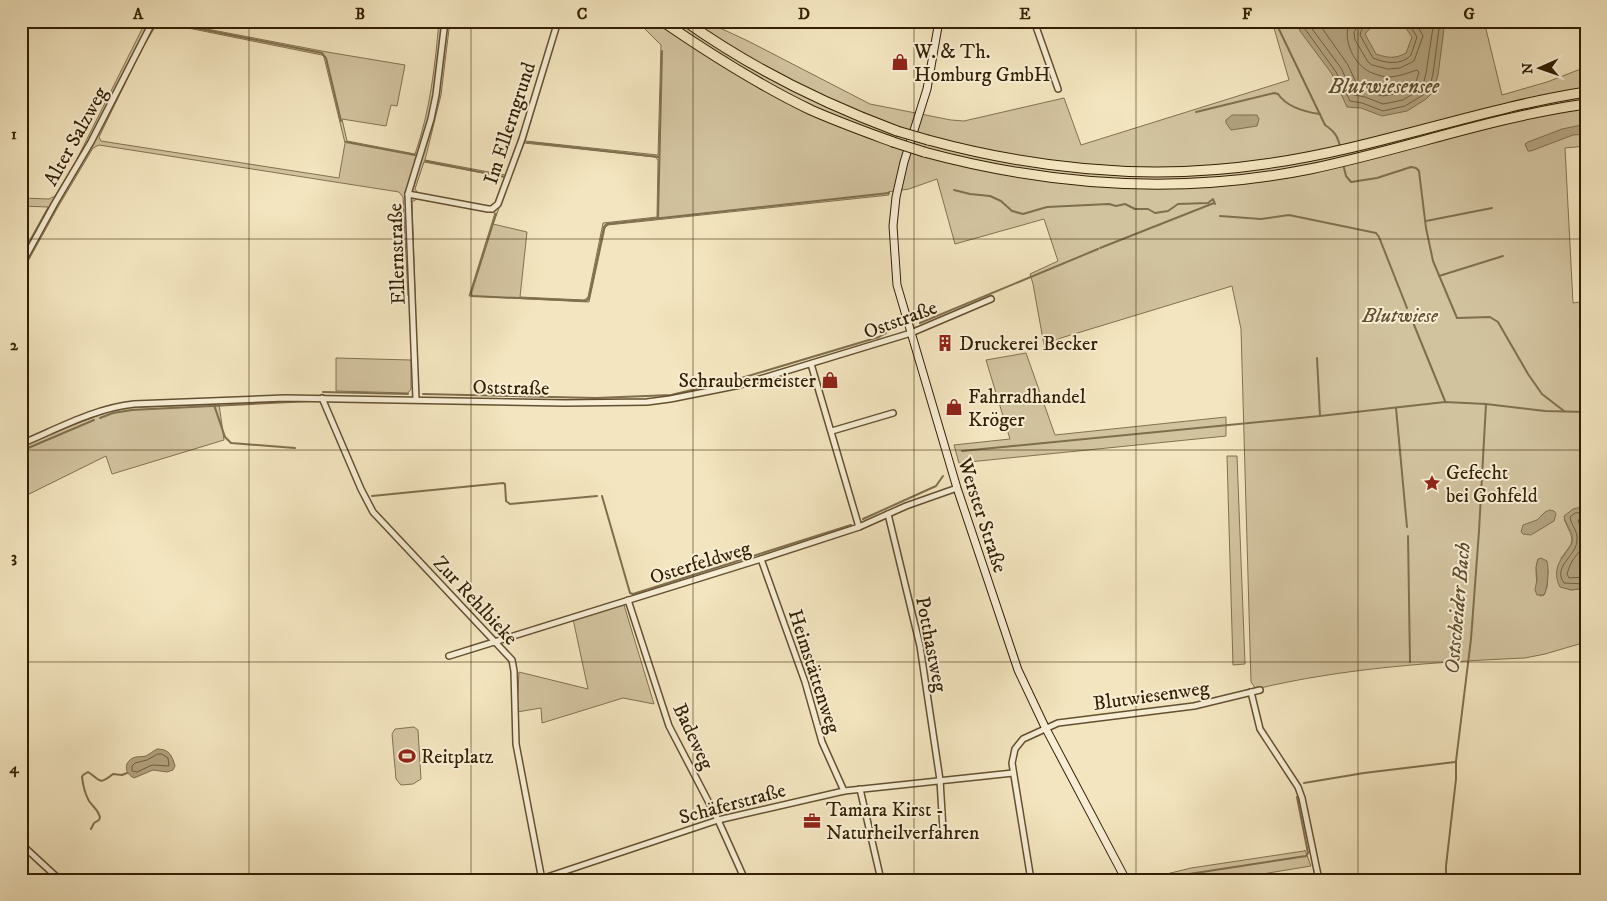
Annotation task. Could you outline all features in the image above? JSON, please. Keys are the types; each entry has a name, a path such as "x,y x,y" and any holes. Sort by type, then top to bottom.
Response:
{"highway":[{"path":"662,21 706,51 764,86 812,110 893,142 924,152 983,167 1061,179 1124,184 1215,182 1284,174 1333,164 1519,116 1586,104"},
{"path":"684,21 744,60 784,82 857,116 928,140 983,154 1045,166 1124,172 1206,171 1265,164 1330,152 1514,106 1586,92"}],"main road":[{"name":"Werster Straße","path":"939,21 927,89 896,192 893,226 897,285 957,488 1018,670 1045,727 1126,880"}],"street":[{"name":"Alter Salzweg","path":"21,265 54,203 91,142 153,21"},
{"name":"Ellernstraße","path":"416,399 408,194 434,103 445,21"},
{"name":"Im Ellerngrund","path":"408,194 488,209 492,209 498,204 522,139 558,21"},
{"path":"736,22 740,21"},
{"path":"1034,21 1058,89"},
{"name":"Oststraße","path":"21,444 96,413 117,406 134,404 286,398 565,403 670,400 714,391 911,334 990,299"},
{"path":"811,364 859,527"},
{"name":"Zur Rehlbieke","path":"322,398 373,512 512,660 516,744 541,879"},
{"path":"832,431 893,413"},
{"name":"Osterfeldweg","path":"449,656 859,527 957,488"},
{"name":"Potthastweg","path":"888,514 920,646 940,780"},
{"name":"Heimstättenweg","path":"761,559 805,682 822,742 844,791"},
{"name":"Badeweg","path":"628,600 669,726 718,820 745,880"},
{"name":"Blutwiesenweg","path":"1031,880 1013,772 1013,754 1023,739 1045,727 1058,723 1194,706 1221,701 1260,690"},
{"path":"1251,692 1260,729 1298,788 1302,798 1319,880"},
{"name":"Schäferstraße","path":"541,879 718,820 844,791 1013,772"},
{"path":"940,780 943,830"},
{"path":"860,790 881,880"},
{"path":"21,844 60,880"}],"green space":[{"name":"Blutwiese","path":"146,21 165,21 405,65 397,106 391,105 386,126 342,119 347,141 415,154 425,122 431,89 439,21 450,21 441,95 425,160 505,175 519,139 555,21 561,21 525,141 658,155 661,45 642,26 601,21 705,21 870,104 951,120 964,121 1064,98 1081,145 1289,80 1272,21 1484,21 1502,95 1547,82 1586,67 1586,146 1565,148 1573,303 1586,301 1586,477 1581,482 1586,490 1586,508 1582,507 1564,519 1572,539 1561,558 1571,590 1586,588 1586,642 1525,658 1389,667 1322,676 1256,689 1251,682 1241,329 1232,286 1061,338 1044,345 1030,274 1058,261 1044,219 955,244 937,179 909,189 888,192 889,195 608,225 605,228 589,302 469,296 495,213 417,199 412,202 415,295 408,296 403,197 399,192 99,145 93,148 21,274 21,256 48,207 21,206 21,198 49,199 55,196 76,161","holes":["158,22 322,55 345,143 339,178 101,141 99,137 142,49","524,143 655,157 658,160 657,217 603,223 588,297 584,300 520,297 527,232 493,224","424,162 505,177 495,203 489,206 418,193 415,189","1538,559 1548,570 1547,587 1544,595 1540,596 1536,568"]},
{"path":"1026,353 1055,435 1226,417 1226,436 959,463 954,445 1010,439 986,360"},
{"path":"336,358 411,360 411,389 408,393 336,391"},
{"path":"219,404 224,440 112,474 106,456 21,498 21,445 118,408"},
{"path":"1227,456 1237,456 1245,664 1233,665"},
{"path":"624,605 654,704 623,698 542,723 541,708 517,712 519,672 588,689 573,619"},
{"name":"Reitplatz","path":"414,727 418,730 421,779 413,784 401,785 396,779 392,734 395,729"},
{"path":"1305,850 1311,866 1226,880 1142,880 1191,868"}],"water":[{"name":"Blutwiesensee","path":"1298,21 1377,21 1365,34 1376,54 1391,57 1406,53 1412,37 1403,24 1398,21 1445,21 1438,75 1433,92 1426,99 1407,111 1382,116 1361,108 1347,107 1332,74 1300,31"},
{"path":"1232,115 1257,115 1259,119 1257,126 1231,130 1226,120"},
{"path":"1586,124 1586,134 1573,135 1531,151 1528,151 1525,144 1562,129"},
{"path":"1586,508 1586,588 1571,590 1560,587 1557,579 1559,563 1572,542 1572,535 1564,516 1573,509"},
{"path":"1550,510 1556,514 1554,521 1531,535 1521,532 1523,525 1537,520"},
{"path":"1541,558 1547,561 1548,578 1544,595 1537,595 1535,590 1537,579 1536,567 1538,559"},
{"path":"157,749 169,753 175,766 173,770 167,772 153,770 134,778 129,774 126,768 130,760 135,757 146,756"}],"waterway":[{"path":"144,26 147,21"},
{"path":"160,21 322,53 326,58 341,121"},
{"path":"1275,21 1325,125 1335,134 1340,147"},
{"path":"658,218 662,51"},
{"path":"1196,112 1274,93 1297,108 1320,114"},
{"path":"346,142 415,155"},
{"path":"527,142 659,157"},
{"path":"425,161 505,177"},
{"path":"1343,164 1346,176 1351,182 1377,178 1411,167 1419,171 1426,228 1433,261 1457,318 1490,317 1498,322 1528,374 1542,394 1564,411"},
{"path":"496,202 501,188"},
{"path":"954,190 990,196 1001,201 1012,211 1023,214 1047,207 1109,204 1116,206 1125,204 1135,209 1148,209 1155,213 1168,211 1178,204 1208,203 1213,199 1215,204"},
{"path":"496,214 471,293 472,296 586,301 589,298 604,227 607,224 889,193"},
{"path":"1100,248 1214,203"},
{"path":"1426,221 1492,208"},
{"path":"1220,216 1261,219 1289,215 1376,233 1407,308"},
{"path":"920,323 1098,249"},
{"path":"1439,276 1503,256"},
{"path":"1410,315 1445,401"},
{"path":"423,394 596,398 671,395 738,379 879,337 886,333"},
{"path":"1317,358 1320,416"},
{"path":"323,392 408,394"},
{"path":"100,418 113,413 132,410 311,401"},
{"path":"962,451 1445,402 1486,404"},
{"name":"Ostscheider Bach","path":"1304,783 1456,761 1471,639 1486,404 1545,411 1586,412"},
{"path":"214,405 225,437 231,443 295,448"},
{"path":"1396,408 1407,527"},
{"path":"21,451 94,420"},
{"path":"863,519 936,486 943,476"},
{"path":"372,496 503,483 505,484 506,501 510,504 597,496"},
{"path":"602,496 630,593 633,594 851,525"},
{"path":"1408,536 1410,662"},
{"path":"1446,880 1456,779 1456,761"},
{"path":"91,829 100,817 86,795 82,780 83,775 88,772 102,781 113,774 122,775 127,773"},
{"name":"Ostscheider Bach","path":"1183,880 1189,874 1306,856 1308,853 1297,797"}],"place":[{"name":"W. & Th. Homburg GmbH","path":"900,62"},
{"name":"Druckerei Becker","path":"945,343"},
{"name":"Schraubermeister","path":"830,380"},
{"name":"Fahrradhandel Kröger","path":"954,407"},
{"name":"Gefecht bei Gohfeld","path":"1432,483"},
{"name":"Reitplatz","path":"407,756"},
{"name":"Tamara Kirst - Naturheilverfahren","path":"812,821"}]}
